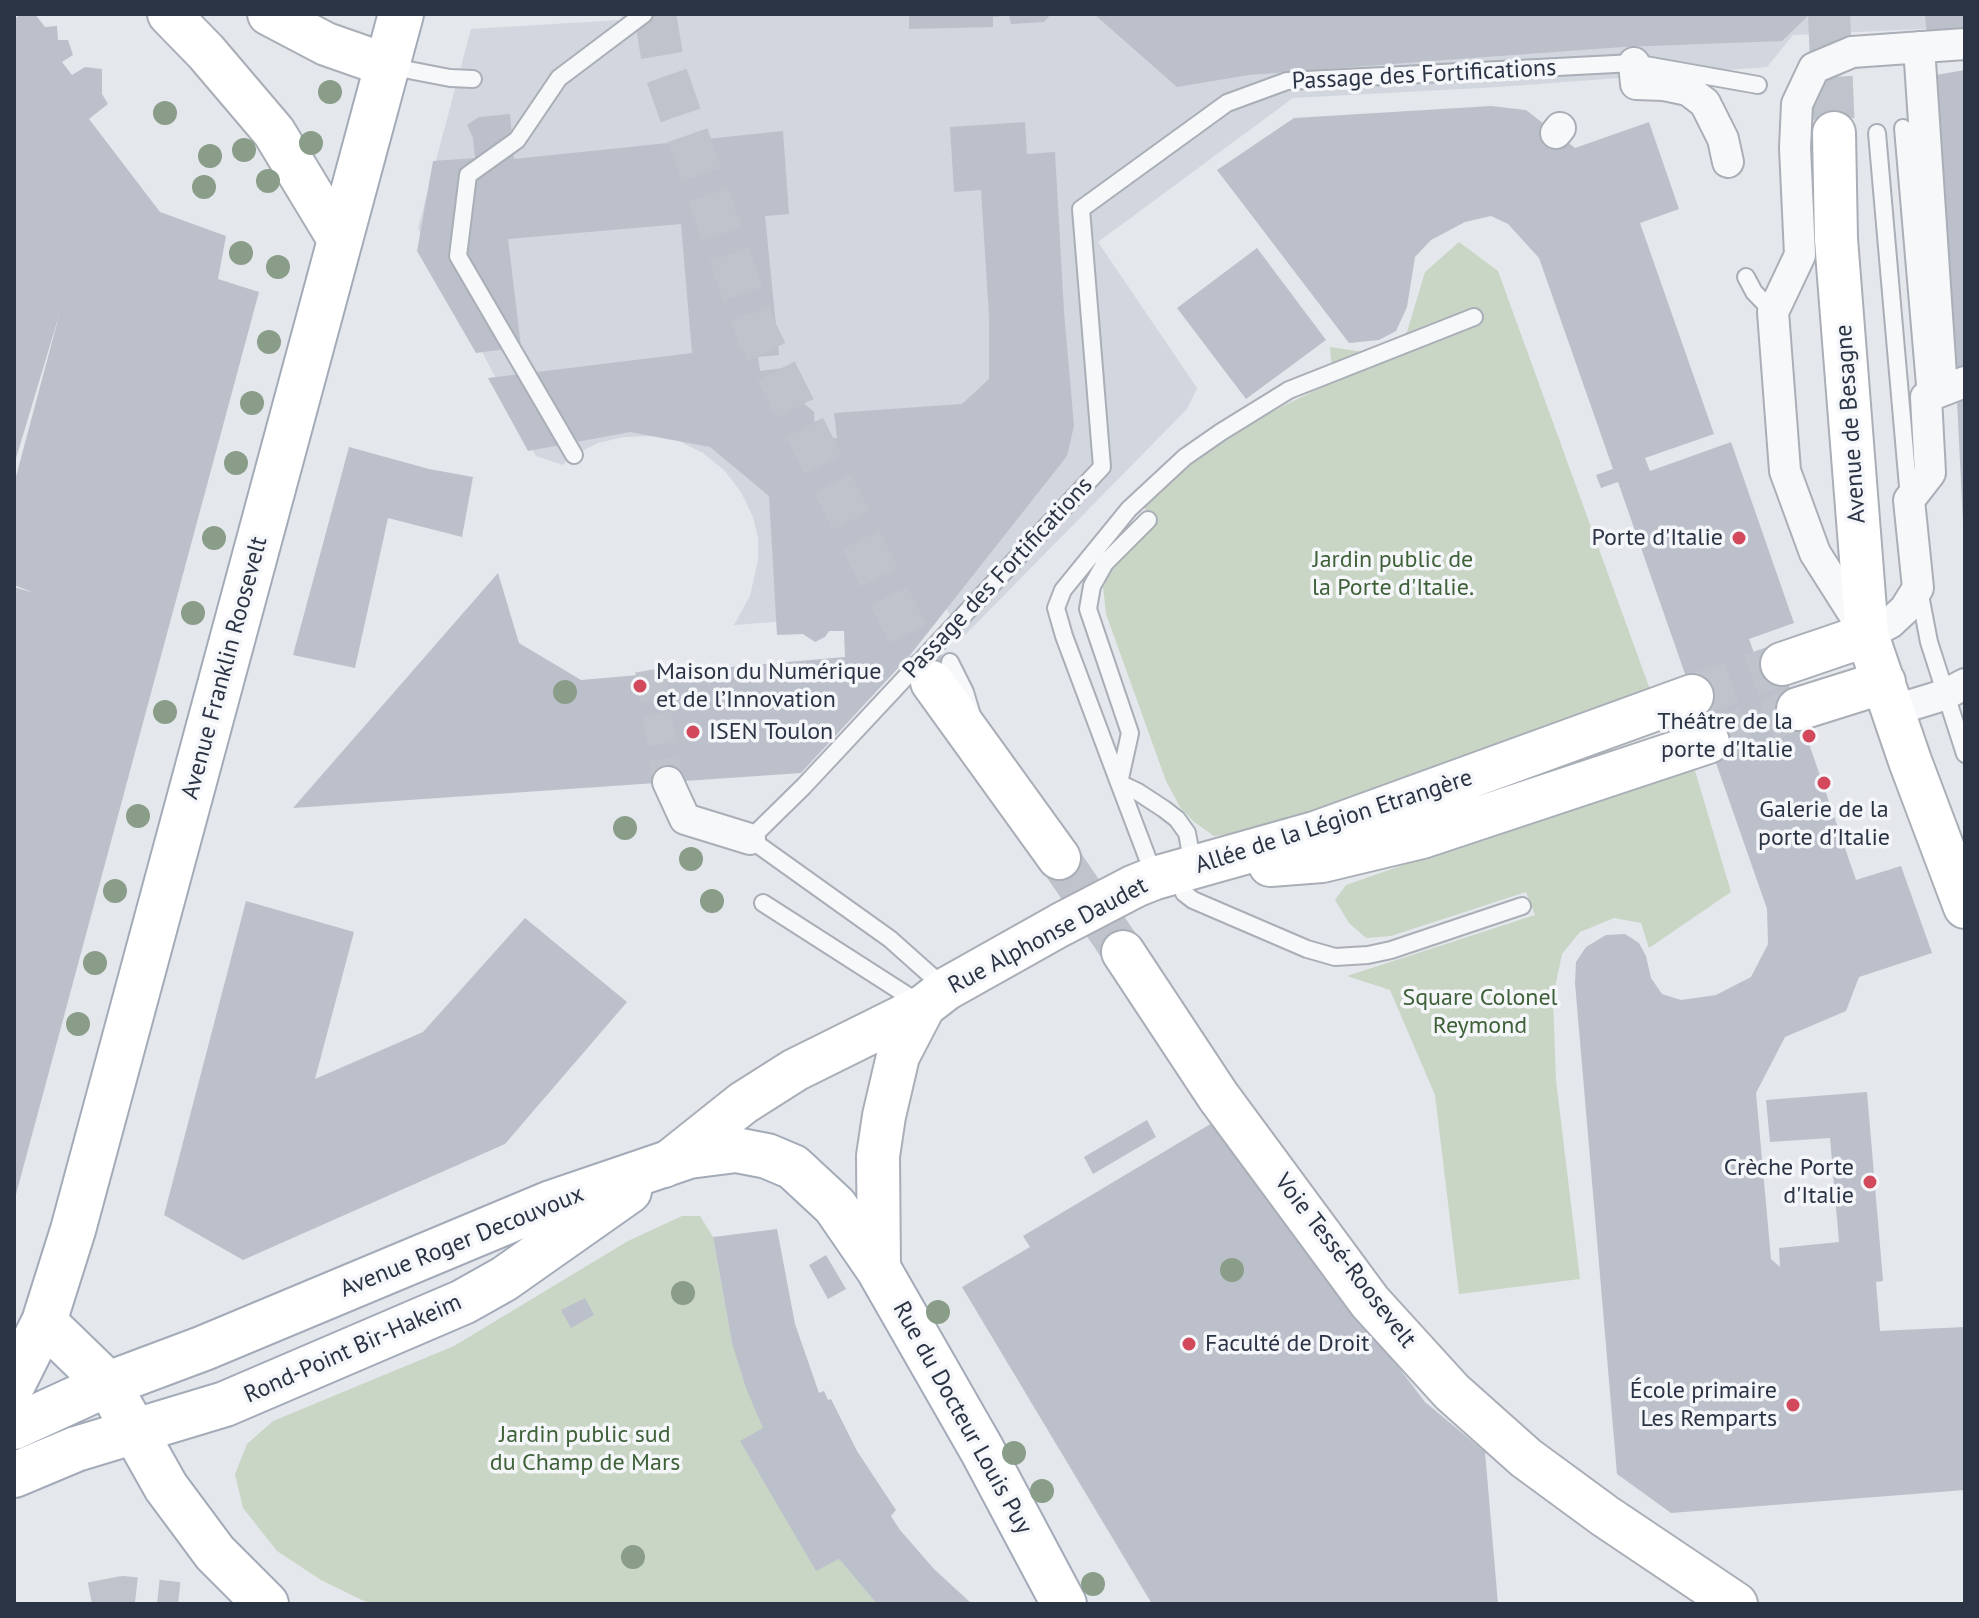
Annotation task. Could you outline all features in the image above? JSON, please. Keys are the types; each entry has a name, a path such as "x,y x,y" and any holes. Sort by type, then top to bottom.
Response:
{"main road":[{"name":"Avenue Franklin Roosevelt","path":"29,1329 73,1230 401,14"},
{"name":"Avenue Roger Decouvoux","path":"14,1427 108,1384 204,1348 551,1203 689,1156 736,1150 767,1156 793,1167 835,1206 879,1270"},
{"name":"Rond-Point Bir-Hakeim","path":"14,1475 76,1449 225,1404 463,1302 516,1271 663,1166"},
{"name":"Rue du Docteur Louis Puy","path":"879,1270 982,1450 1052,1592"},
{"path":"14,1382 29,1329 108,1384 166,1487 215,1553 266,1604"},
{"path":"14,1394 108,1384"},
{"path":"166,1487 173,1461 186,1437 225,1404"}],"street":[{"path":"169,14 274,132 340,241"},
{"path":"269,14 326,44 386,65"},
{"path":"1867,635 1815,553 1785,471 1773,312 1800,255 1795,148 1797,104 1814,68 1852,52 1965,30"},
{"path":"1923,40 1965,44"},
{"path":"1782,664 1867,635 1890,623 1905,609 1918,588 1909,500 1930,473 1944,390 1923,40"},
{"path":"1634,63 1636,84 1688,90 1705,103 1723,139 1728,162"},
{"name":"Avenue de Besagne","path":"1834,133 1836,239 1867,635 1965,907"},
{"path":"941,672 982,753 1059,858"},
{"path":"1798,709 1955,689"},
{"name":"Allée de la Légion Etrangère","path":"1166,876 1322,861 1422,837 1638,715 1692,696"},
{"name":"Allée de la Légion Etrangère","path":"1166,876 1315,833 1515,783 1657,760 1708,742"},
{"path":"668,782 685,819 750,839"},
{"name":"Rue Alphonse Daudet","path":"663,1166 743,1103 795,1070 935,998 1060,925 1166,876"},
{"name":"Voie Tessé-Roosevelt","path":"1123,952 1218,1096 1370,1302 1452,1392 1548,1474 1736,1604"},
{"name":"Rue Alphonse Daudet","path":"879,1270 878,1156 884,1116 898,1056 935,998"}],"lane":[{"path":"574,455 458,256 468,175 517,140 559,78 642,16"},
{"name":"Passage des Fortifications","path":"750,839 804,786 1102,467 1081,209 1227,103 1287,81 1634,63 1758,85"},
{"path":"386,65 450,78 473,79"},
{"path":"1903,128 1944,390"},
{"path":"1877,133 1909,500"},
{"path":"1746,277 1754,292 1773,312"},
{"path":"1474,317 1289,390 1185,457 1155,483 1087,557 1063,590 1056,608 1119,783 1166,876 1184,893 1208,908 1335,957 1391,950 1522,906"},
{"path":"1119,783 1130,733 1088,609 1092,586 1105,563 1148,520"},
{"path":"1918,588 1929,642 1955,689 1965,754"},
{"path":"1119,783 1164,809 1177,819 1187,833 1190,849 1184,865 1166,876"},
{"path":"750,839 890,939 935,998"},
{"path":"763,903 935,998"}],"shaded area":[{"path":"623,14 1965,14 1964,27 1793,35 1767,67 1498,87 1293,98 1098,242 1197,388 1187,409 965,635 946,609 734,625 750,596 758,560 758,538 753,517 741,492 724,470 703,453 679,441 652,436 624,437 598,443 574,455 563,465 536,456 418,228 471,29 620,20"}],"green space":[{"name":"Jardin public de la Porte d'Italie.","path":"1459,242 1498,271 1652,695 1344,801 1241,833 1214,836 1180,807 1166,781 1106,614 1103,586 1111,571 1153,525 1144,507 1158,492 1230,435 1333,382 1330,347 1364,352 1406,335 1425,272"},
{"name":"Square Colonel Reymond","path":"1693,764 1731,892 1649,948 1641,923 1614,918 1580,932 1562,954 1553,997 1556,1080 1580,1279 1459,1294 1435,1095 1390,990 1347,976 1535,915 1526,892 1391,936 1366,938 1349,923 1335,900 1346,885"},
{"name":"Jardin public sud du Champ de Mars","path":"682,1216 700,1216 713,1237 732,1343 839,1559 877,1604 370,1604 321,1580 277,1551 243,1508 235,1474 247,1444 273,1421 454,1346 628,1241"}],"building":[{"path":"21,14 35,14 45,27 57,26 58,40 68,40 73,55 62,62 72,75 85,67 102,69 102,94 108,104 89,119 160,212 226,236 218,279 259,292 15,1198 14,587 34,593 14,585 14,484 60,312 14,465 14,15 16,18"},
{"path":"909,14 1003,16 993,17 993,27 909,29"},
{"path":"1009,14 1051,14 1044,22 1011,24"},
{"path":"1094,14 1810,14 1782,41 1623,47 1445,60 1249,75 1177,87"},
{"path":"1925,14 1965,14 1965,34 1927,37"},
{"path":"1965,70 1965,369 1955,373 1936,75"},
{"path":"1491,106 1526,110 1575,148 1649,122 1679,209 1640,223 1714,434 1645,458 1650,471 1731,442 1794,623 1749,639 1755,656 1776,648 1856,880 1901,866 1932,953 1859,977 1846,1011 1785,1037 1756,1093 1771,1259 1780,1267 1779,1248 1839,1242 1830,1138 1770,1142 1766,1100 1867,1092 1883,1281 1876,1282 1880,1331 1965,1327 1965,1490 1671,1513 1617,1474 1575,983 1576,962 1586,947 1606,935 1625,934 1639,943 1646,956 1651,978 1662,994 1681,1000 1716,995 1751,977 1768,944 1767,909 1618,482 1601,488 1596,475 1613,469 1539,258 1508,224 1491,216 1465,222 1431,240 1415,257 1407,307 1396,331 1379,340 1349,343 1217,170 1294,118"},
{"path":"510,114 514,159 783,131 789,214 765,216 779,355 758,357 760,371 790,367 807,391 801,401 814,412 815,439 837,438 834,413 962,404 989,379 989,316 981,190 954,192 950,127 1025,122 1027,154 1055,152 1074,426 1067,456 911,654 801,773 293,808 498,573 519,643 581,680 845,657 844,631 829,631 815,642 803,634 777,635 769,496 710,447 630,432 528,451 488,378 692,353 681,224 508,239 521,347 476,353 417,251 433,161 475,158 473,138 467,125 479,117"},
{"path":"1257,248 1326,340 1246,399 1177,308"},
{"path":"1965,398 1965,523 1963,523 1957,400"},
{"path":"349,447 429,469 473,477 462,537 388,518 355,668 293,655"},
{"path":"246,901 354,932 315,1079 423,1032 525,918 627,1002 505,1144 243,1260 164,1215"},
{"path":"1147,1120 1156,1137 1093,1174 1084,1157"},
{"name":"Faculté de Droit","path":"1212,1123 1425,1402 1485,1452 1498,1604 1152,1604 962,1287 1030,1247 1023,1236"},
{"path":"777,1229 795,1324 819,1393 824,1391 828,1400 831,1399 857,1451 896,1510 891,1516 900,1530 934,1569 972,1604 877,1604 839,1559 816,1571 740,1441 763,1428 732,1343 713,1237"},
{"path":"826,1255 846,1289 828,1299 809,1265"},
{"path":"585,1298 594,1315 571,1328 561,1310"}],"tunnel":[{"path":"655,14 664,68 756,331 932,682"},
{"path":"1829,14 1834,133"},
{"path":"1692,696 1782,664"},
{"path":"650,670 668,782"},
{"path":"1708,742 1798,709"},
{"path":"1059,858 1123,952"},
{"path":"92,1604 123,1598 178,1604"}],"place":[{"name":"Porte d'Italie","path":"1739,538"},
{"name":"Maison du Numérique et de l’Innovation","path":"640,686"},
{"name":"ISEN Toulon","path":"693,732"},
{"name":"Théâtre de la porte d'Italie","path":"1809,736"},
{"name":"Galerie de la porte d'Italie","path":"1824,783"},
{"name":"Crèche Porte d'Italie","path":"1870,1182"},
{"name":"Faculté de Droit","path":"1189,1344"},
{"name":"École primaire Les Remparts","path":"1793,1405"}]}
